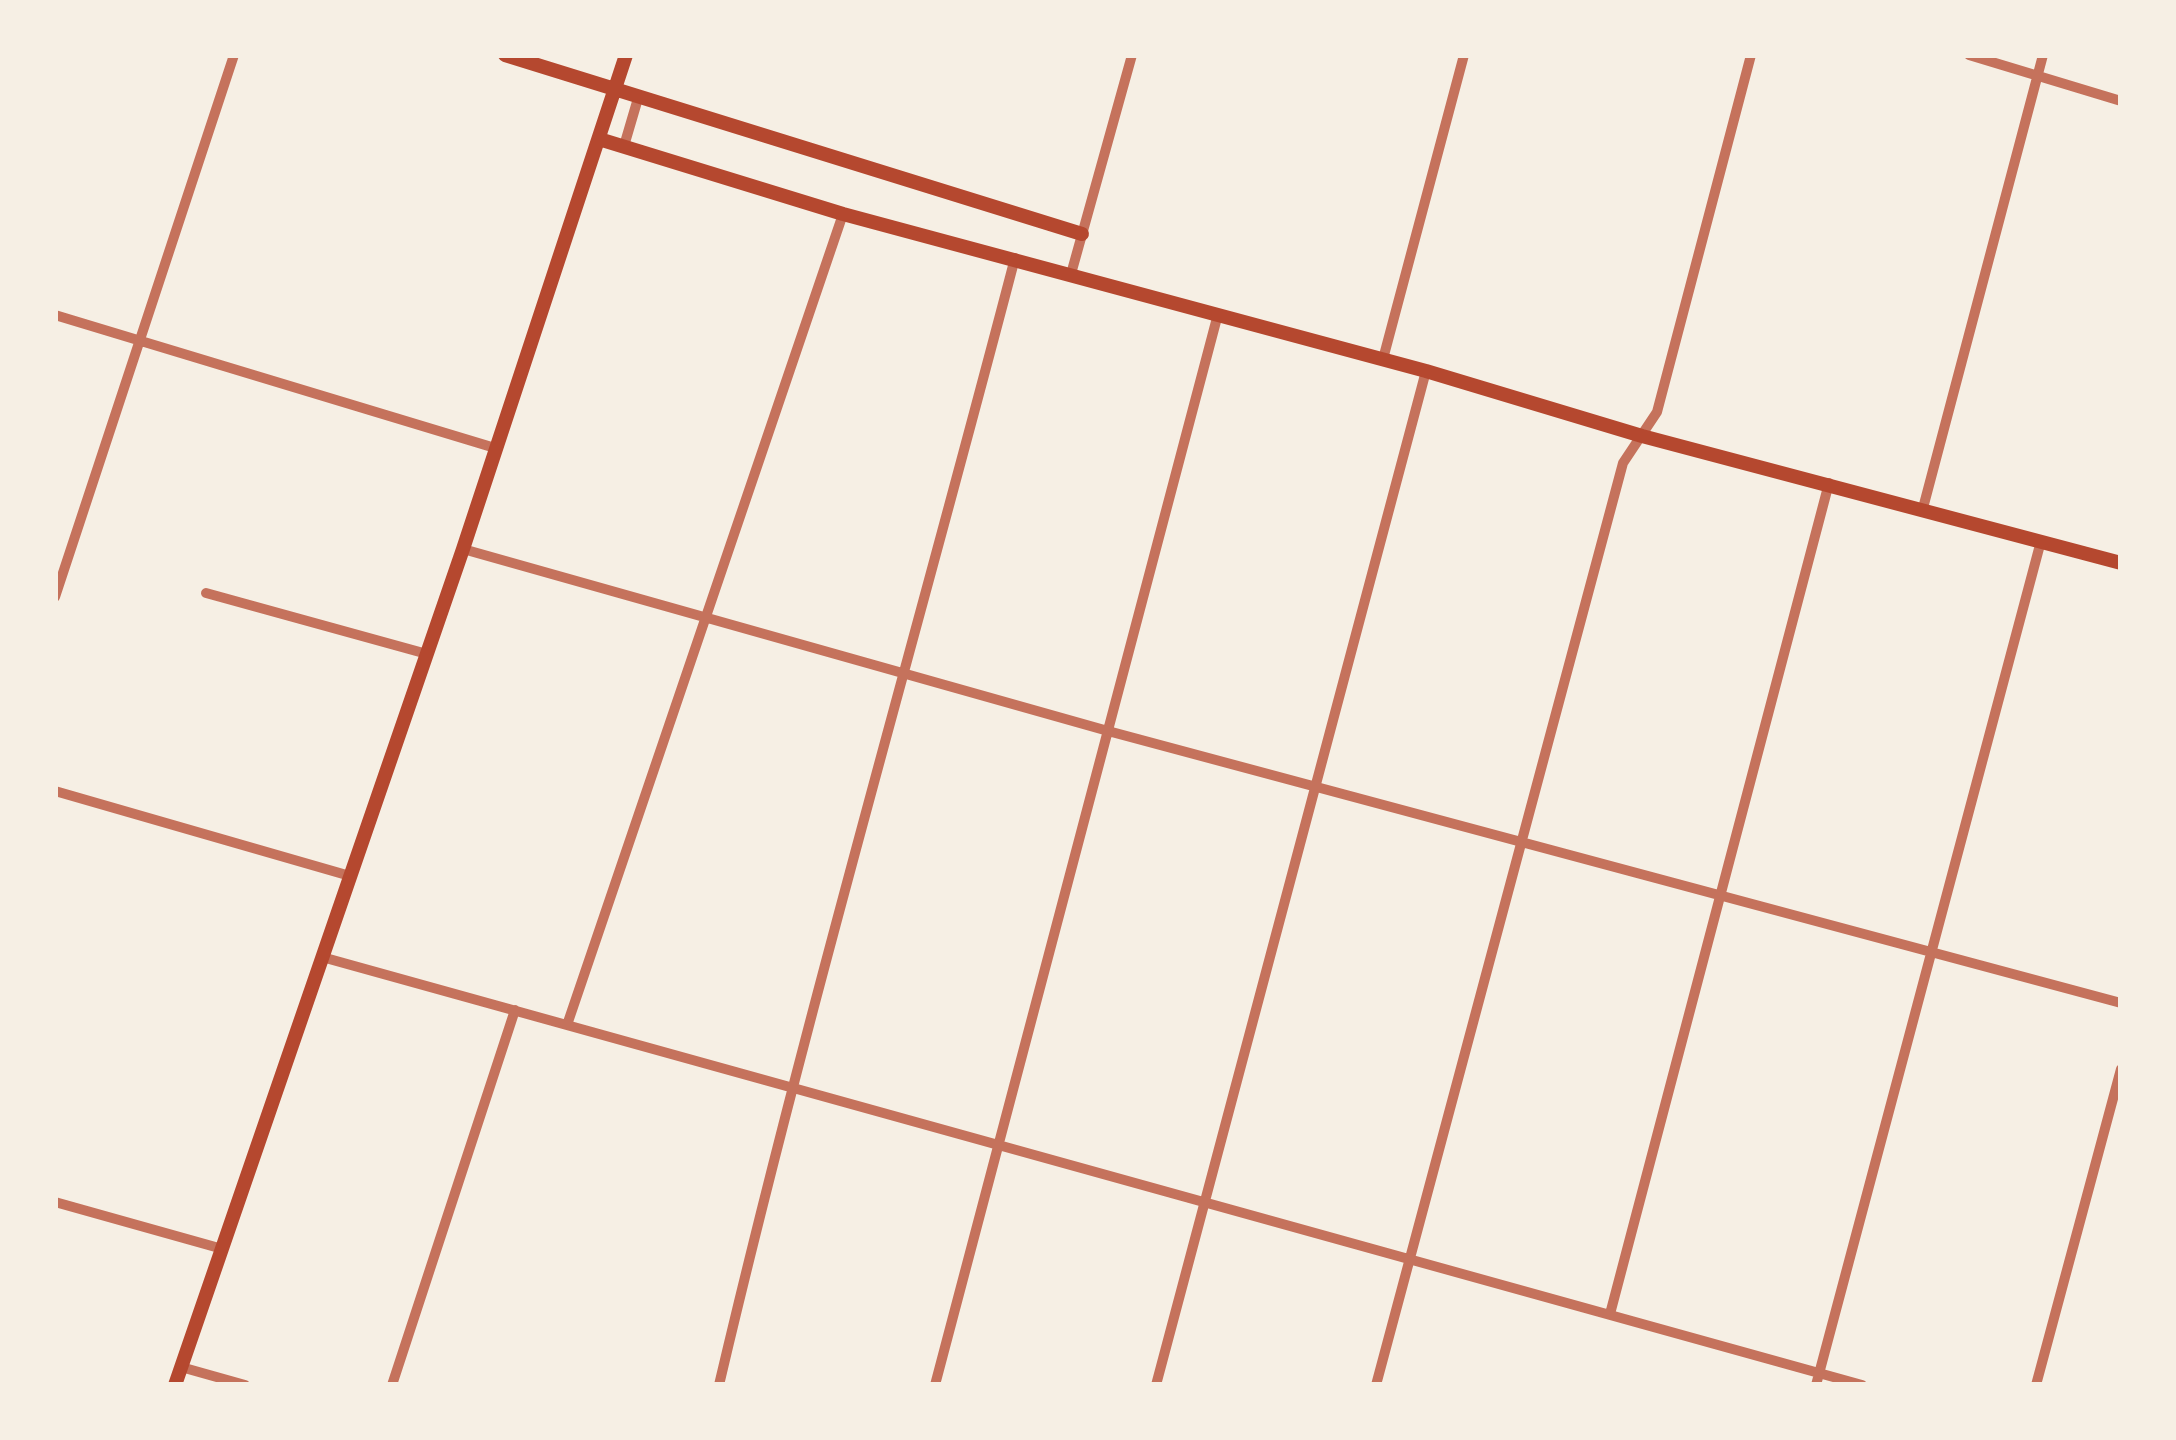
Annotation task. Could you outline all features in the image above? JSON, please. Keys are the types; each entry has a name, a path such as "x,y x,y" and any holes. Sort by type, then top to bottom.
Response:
{"main road":[{"path":"504,55 1082,234"},
{"path":"175,1385 463,548 626,55"},
{"path":"598,139 843,214 1383,359 1642,436 2121,563"}],"street":[{"path":"55,598 234,55"},
{"path":"1071,274 1132,55"},
{"path":"1383,359 1464,55"},
{"path":"1376,1385 1623,464 1658,412 1751,55"},
{"path":"1969,55 2121,101"},
{"path":"1923,508 2043,55"},
{"path":"624,146 640,95"},
{"path":"568,1025 843,214"},
{"path":"719,1385 790,1086 907,674 1015,258"},
{"path":"935,1385 1218,314"},
{"path":"55,316 495,448"},
{"path":"1156,1385 1426,371"},
{"path":"1610,1314 1829,483"},
{"path":"1817,1379 2040,541"},
{"path":"463,548 1108,731 2121,1002"},
{"path":"206,592 426,654"},
{"path":"55,791 350,876"},
{"path":"322,957 1610,1314 1817,1379 1862,1385"},
{"path":"392,1385 515,1010"},
{"path":"2036,1385 2121,1069"},
{"path":"55,1202 219,1248"},
{"path":"181,1367 245,1385"}]}
